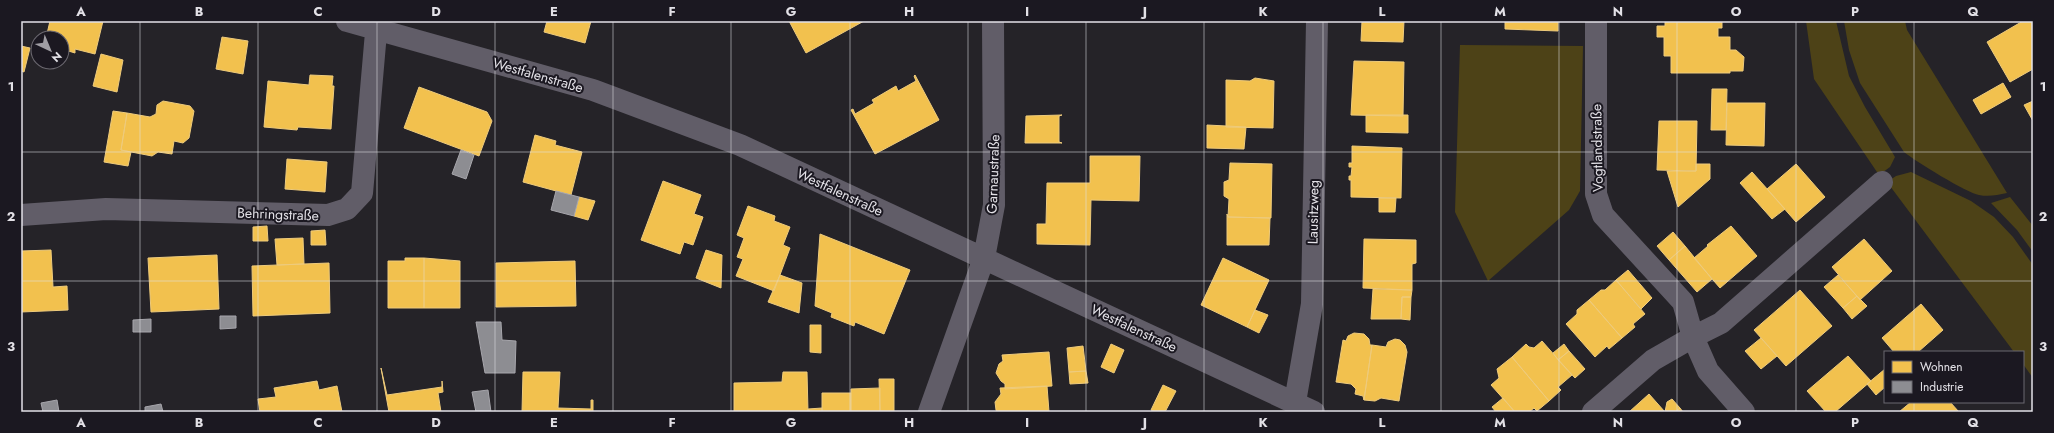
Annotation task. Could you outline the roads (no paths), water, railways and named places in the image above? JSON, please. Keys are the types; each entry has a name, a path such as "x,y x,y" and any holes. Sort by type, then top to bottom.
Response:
{"street":[{"name":"Westfalenstraße","path":"347,21 376,24 593,90 730,141 1314,412"},
{"name":"Garnaustraße","path":"929,412 984,258 994,205 994,21"},
{"name":"Lausitzweg","path":"1295,402 1312,304 1317,21"},
{"name":"Vogtlandstraße","path":"1596,21 1596,194 1603,215 1683,302 1693,337 1708,371 1744,412"},
{"name":"Behringstraße","path":"21,215 106,209 328,215 347,209 362,194 376,24"},
{"path":"1593,412 1653,360 1721,323 1882,182"}]}
